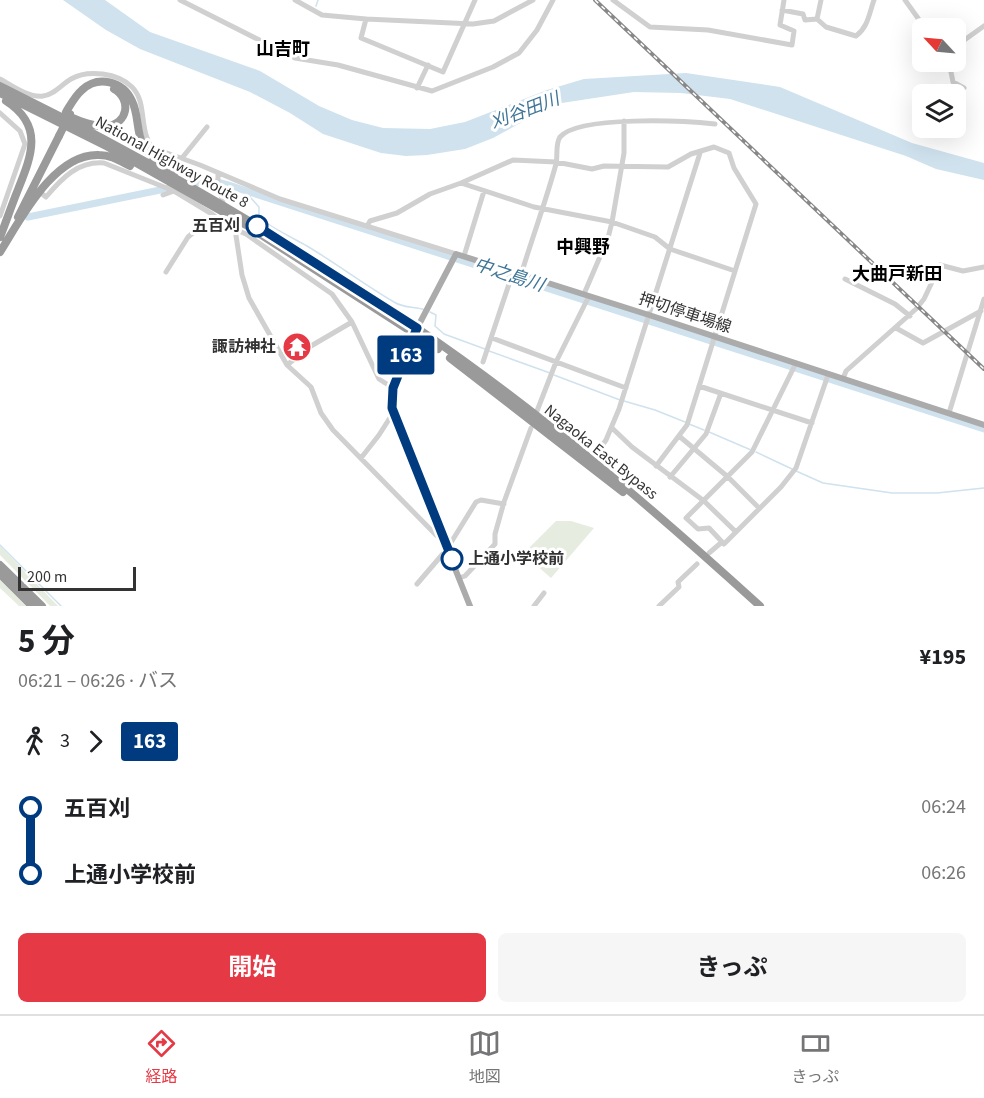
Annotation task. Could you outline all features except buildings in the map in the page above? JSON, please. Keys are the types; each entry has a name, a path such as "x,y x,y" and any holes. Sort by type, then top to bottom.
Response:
{"highway":[{"path":"1,251 76,96 89,85 106,82 119,86 132,99 140,137 147,150 177,183"},
{"name":"National Highway Route 8","path":"0,86 112,143 177,183"},
{"path":"14,94 98,126 111,126 119,121 125,111 125,101 123,95 114,89 96,87 82,96 68,113"},
{"name":"National Highway Route 8","path":"0,95 221,204 288,244 416,331"},
{"path":"0,95 23,114 29,126 32,142 27,167 0,238"},
{"path":"0,238 57,135"},
{"path":"1,251 53,176 65,166 86,156 112,157 177,183"},
{"name":"National Highway Route 8","path":"191,188 284,254 416,331"},
{"name":"Nagaoka East Bypass","path":"416,331 483,376 592,460 760,606"},
{"name":"Nagaoka East Bypass","path":"416,331 584,460 680,541 752,606"},
{"path":"0,564 42,606"},
{"path":"0,574 32,606"}],"main road":[{"name":"押切停車場線","path":"456,254 984,425"},
{"path":"456,254 416,331 393,388 391,400 393,413 470,606"}],"street":[{"path":"180,0 192,2 295,58 338,65 432,92 511,58 524,49 553,0"},
{"path":"295,0 322,15 465,23 494,21 533,0"},
{"path":"366,19 361,38 443,72 475,0"},
{"path":"612,0 650,27 708,30 792,45 794,31 780,25 784,0"},
{"path":"817,19 821,0"},
{"path":"782,10 803,14 805,20 817,19 826,27 856,36 863,32 874,0"},
{"path":"905,0 918,18"},
{"path":"966,39 984,26"},
{"path":"417,88 428,65"},
{"path":"0,79 33,95 42,96 51,94 74,77 103,73 114,75 130,85 138,97 151,145 280,199 456,254"},
{"path":"0,113 20,131 24,139 24,149 15,185 0,216 0,223"},
{"path":"537,411 608,238 624,153 624,121"},
{"path":"521,274 556,162 560,138 578,128 624,121 715,124"},
{"path":"182,158 207,127"},
{"path":"367,226 370,221 397,213 430,194 513,160 556,162 592,169 604,166 668,167 691,154 714,147 729,153 734,168 756,201 687,425 656,466"},
{"path":"592,460 612,428 700,153"},
{"path":"42,194 46,197 77,168 97,162 177,183 225,225 284,254 332,294 352,322 379,379 393,388"},
{"path":"218,173 221,204"},
{"path":"163,195 177,183"},
{"path":"461,183 541,208 612,222 655,237 670,249 735,271"},
{"path":"464,256 484,190"},
{"path":"166,272 188,237 213,216"},
{"path":"235,229 242,275 249,298 286,365 311,387 323,416 436,535 443,539"},
{"path":"843,380 846,371 910,316 924,299 940,265 963,271 984,267"},
{"path":"483,362 513,272"},
{"path":"844,279 895,304 910,316"},
{"path":"949,413 983,310 984,298"},
{"path":"896,328 922,343 983,310"},
{"path":"286,365 311,346 352,322"},
{"path":"492,338 626,388"},
{"path":"722,542 709,528 698,529 686,518 752,452 796,363"},
{"path":"709,553 722,542 724,544 781,487 796,468 828,375"},
{"path":"699,386 812,423"},
{"path":"670,477 706,434 721,393"},
{"path":"361,458 393,413"},
{"path":"459,578 465,576 495,544 495,534 504,504 531,428"},
{"path":"612,428 632,447 704,501 736,532"},
{"path":"679,436 728,477 759,508"},
{"path":"417,584 447,549 478,500 504,504"},
{"path":"659,606 679,587 678,582 697,564"},
{"path":"534,606 544,593"}],"shaded area":[{"path":"556,521 571,521 594,528 551,578 527,557 527,550"},
{"path":"0,546 58,606 50,606 0,555"},
{"path":"0,580 26,606 19,606 0,588"}],"water":[{"name":"刈谷田川","path":"63,0 105,0 150,32 260,71 319,106 352,120 383,128 430,129 465,122 547,90 584,79 686,73 780,87 912,143 984,163 984,180 936,169 906,156 730,99 681,93 634,92 555,104 493,138 465,149 406,156 381,153 323,134 250,92 140,49 106,30"}],"waterway":[{"path":"316,6 318,0"},
{"name":"中之島川","path":"184,185 207,182 227,184 984,429"},
{"name":"中之島川","path":"28,217 170,188"},
{"path":"252,192 250,197 259,207 259,218 394,302 402,306 425,310"},
{"path":"430,312 436,315 435,326 444,334 485,349"},
{"path":"489,351 550,373"},
{"path":"554,375 620,400"},
{"path":"624,401 685,422"},
{"path":"689,424 704,430"},
{"path":"709,432 751,450"},
{"path":"756,452 792,469"},
{"path":"796,471 823,483 892,493 937,493 984,488"},
{"path":"0,545 61,606"}],"railway":[{"path":"595,0 984,369"}],"bus line":[{"name":"163","path":"257,226 417,328 393,388 392,408 452,559"}],"place":[{"name":"五百刈","path":"257,226"},
{"name":"諏訪神社","path":"297,347"},
{"name":"上通小学校前","path":"452,559"}],"district":[{"name":"山吉町","path":"283,49"},
{"name":"中興野","path":"583,247"},
{"name":"大曲戸新田","path":"897,274"}]}
